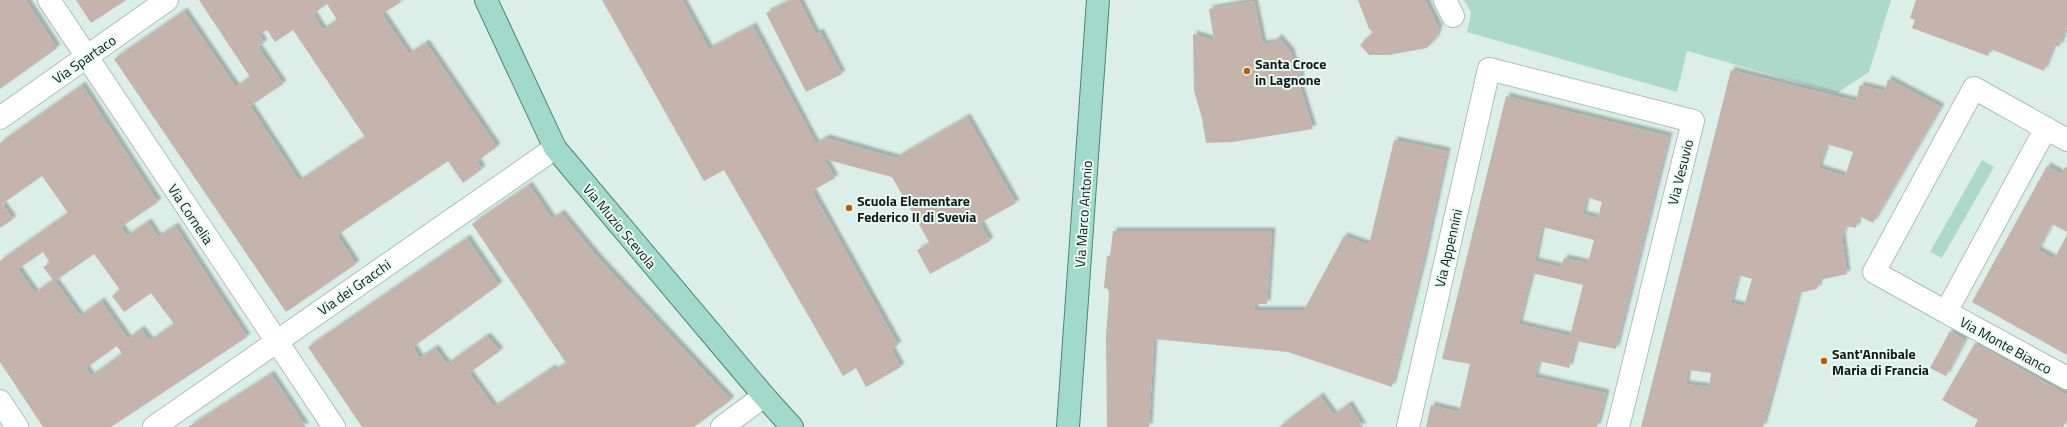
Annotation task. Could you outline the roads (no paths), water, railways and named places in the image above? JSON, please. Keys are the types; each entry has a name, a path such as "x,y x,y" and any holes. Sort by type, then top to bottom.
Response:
{"main road":[{"name":"Via Muzio Scevola","path":"486,0 555,148 764,396 792,427"},
{"name":"Via Marco Antonio","path":"1068,427 1098,0"}],"street":[{"name":"Via Cornelia","path":"49,0 334,427"},
{"name":"Via Spartaco","path":"0,118 167,0"},
{"name":"Via Appennini","path":"1408,427 1489,69"},
{"name":"Via Vesuvio","path":"1489,69 1693,121 1618,427"},
{"name":"Via Monte Bianco","path":"2046,128 1974,88 1874,272 2067,378"},
{"path":"1946,312 2046,128 2067,140"},
{"name":"Via dei Gracchi","path":"154,427 555,148"},
{"path":"722,427 764,396"},
{"path":"0,401 17,427"}],"place":[{"name":"Santa Croce in Lagnone","path":"1247,71"},
{"name":"Scuola Elementare Federico II di Svevia","path":"849,208"},
{"name":"Sant'Annibale Maria di Francia","path":"1824,361"}]}
